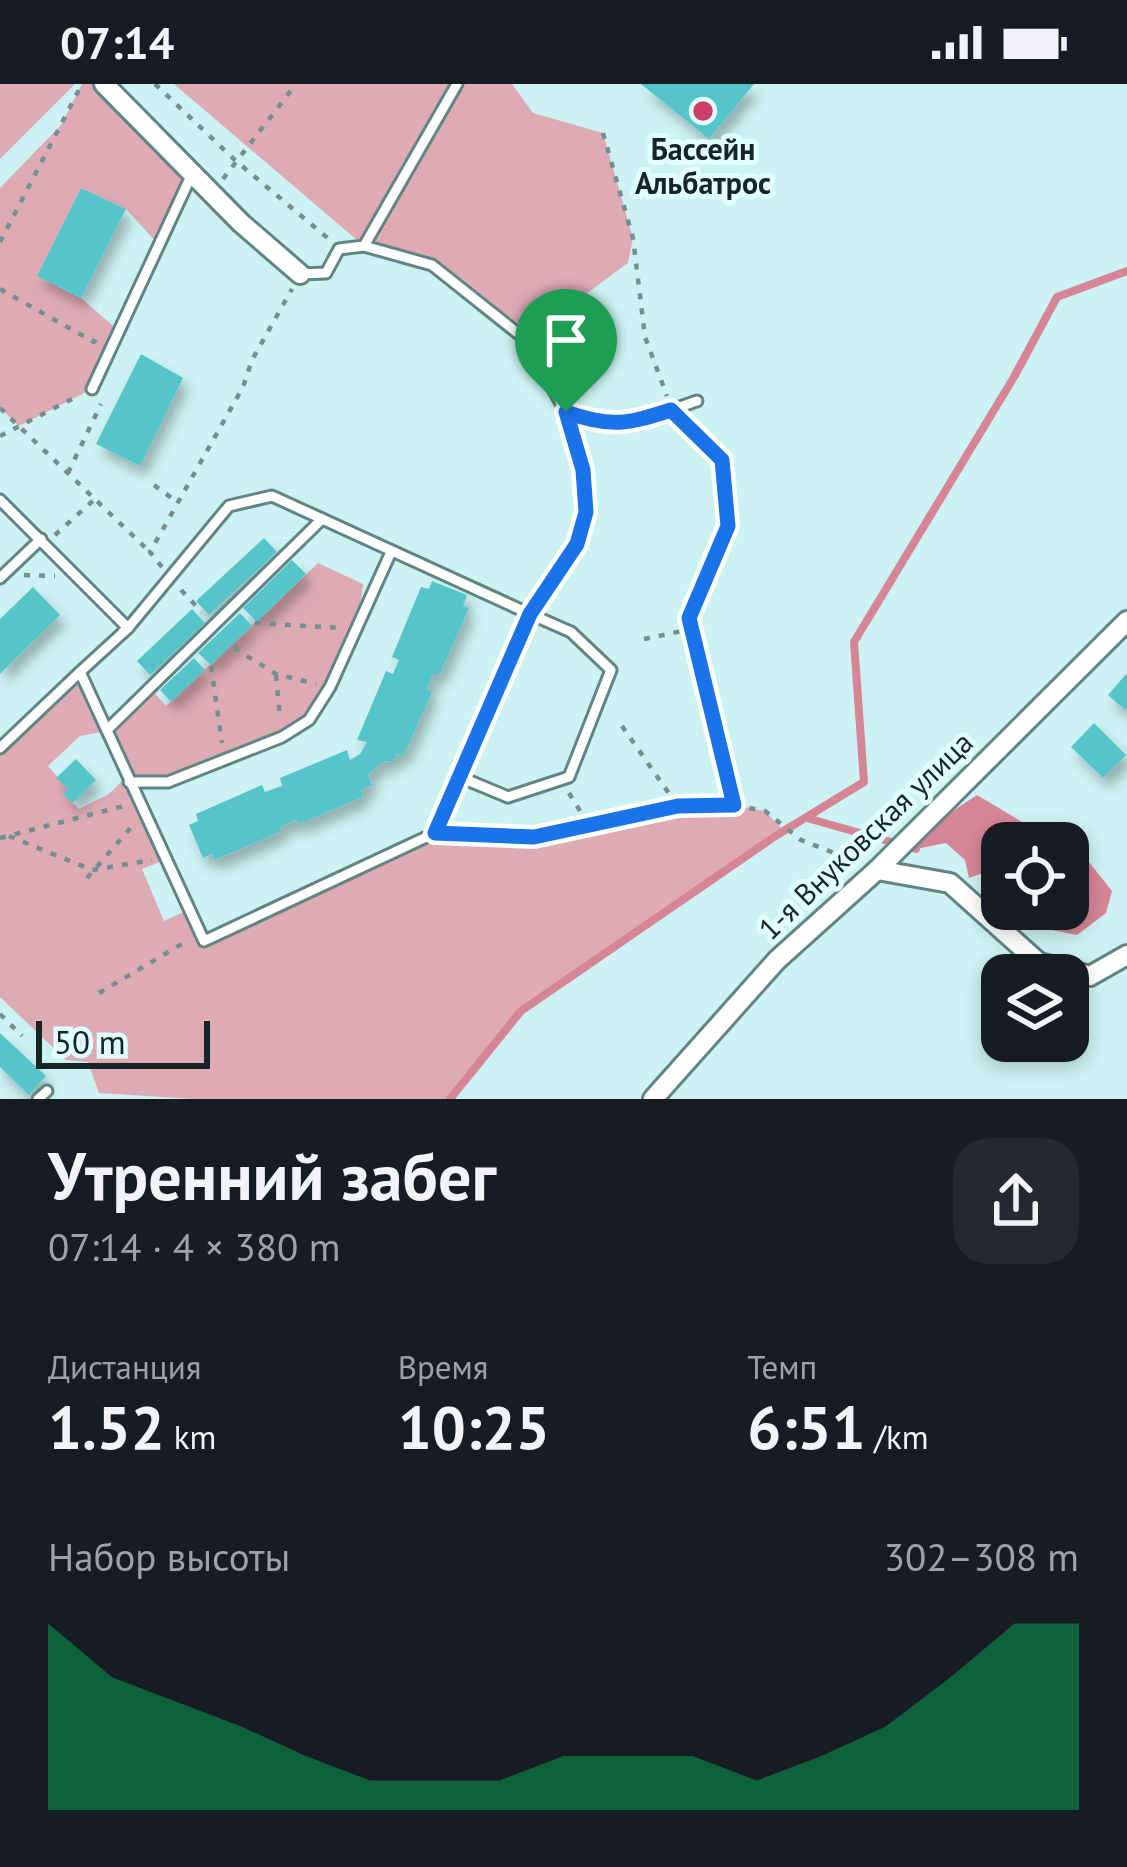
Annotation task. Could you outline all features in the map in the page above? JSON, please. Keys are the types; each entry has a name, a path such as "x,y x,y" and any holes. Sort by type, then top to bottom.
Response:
{"street":[{"path":"104,84 297,280"},
{"name":"1-я Внуковская улица","path":"653,1099 777,960 877,870 1127,622"},
{"path":"877,870 950,883 1039,963 1090,976 1127,955"}],"lane":[{"path":"364,246 457,84"},
{"path":"92,389 193,174"},
{"path":"128,628 80,672 204,941 435,833 530,614 577,544 586,512 583,470 566,412 526,339 432,265 364,246 339,249 326,273 297,280"},
{"path":"566,412 602,424 629,424 697,401"},
{"path":"0,748 128,628 229,506 272,496 571,632 611,670 569,777 508,796 460,777"},
{"path":"0,500 128,628"},
{"path":"106,730 322,519"},
{"path":"0,578 43,541"},
{"path":"129,782 168,782 282,736 309,720 330,687 391,552"}],"path":[{"path":"0,242 82,84"},
{"path":"155,84 339,249"},
{"path":"212,194 296,84"},
{"path":"603,134 633,238 645,337 671,410 722,460 728,526 689,618 734,805"},
{"path":"150,552 297,280"},
{"path":"0,289 94,342 104,321"},
{"path":"0,436 92,389"},
{"path":"0,408 150,552 214,626"},
{"path":"154,485 177,502"},
{"path":"43,541 95,499"},
{"path":"13,575 79,576"},
{"path":"255,623 357,629"},
{"path":"644,639 692,628"},
{"path":"234,648 276,674 330,687"},
{"path":"211,666 224,760"},
{"path":"276,674 282,736"},
{"path":"622,726 678,806"},
{"path":"569,793 588,825"},
{"path":"435,833 534,837 678,806 734,805 765,811 800,840 877,870"},
{"path":"0,838 141,808"},
{"path":"87,878 141,808"},
{"path":"9,836 92,870 137,864 163,854"},
{"path":"28,855 33,845"},
{"path":"99,993 200,933"},
{"path":"0,1014 22,1036"}],"shaded area":[{"path":"0,84 75,84 0,159"},
{"path":"82,84 104,84 193,174 159,245 126,209 81,188 37,276 81,298 119,331 92,389 19,426 0,408 0,188 61,125"},
{"path":"174,84 512,84 533,113 603,133 633,238 628,263 525,339 432,265 364,246"},
{"path":"318,563 363,584 357,629 309,720 282,737 168,782 129,782 165,860 142,869 164,921 188,910 204,940 435,833 534,837 678,806 734,805 765,811 783,830 521,1011 450,1099 193,1099 99,1093 88,1062 66,1060 0,997 0,748 79,672 107,730 150,688 166,706","holes":["107,731 126,777 109,794 79,809 48,766 80,736"]},
{"path":"977,795 1022,822 981,822 981,874 969,878 965,860 946,843 916,849 930,826"},
{"path":"1089,862 1112,891 1106,913 1089,926"}],"building":[{"name":"Бассейн Альбатрос","path":"641,84 754,84 709,139"},
{"path":"81,188 126,209 81,298 37,276"},
{"path":"141,354 183,378 140,466 96,444"},
{"path":"264,538 277,552 209,615 196,601"},
{"path":"292,560 306,574 257,622 243,608"},
{"path":"432,581 467,595 463,606 469,608 440,674 433,674 427,689 432,692 404,755 384,761 368,775 372,785 361,790 363,797 299,824 296,820 280,827 280,832 215,860 212,854 203,858 189,825 198,821 196,814 262,785 265,792 282,786 280,778 347,750 350,760 360,754 367,742 357,740 386,671 393,674 399,660 392,657 421,587 429,589"},
{"path":"33,587 60,615 0,674 0,619"},
{"path":"192,609 205,623 150,675 137,661"},
{"path":"240,613 252,626 211,665 198,653"},
{"path":"194,658 205,670 171,702 160,690"},
{"path":"1127,673 1127,708 1125,710 1108,695"},
{"path":"1094,723 1126,755 1103,778 1071,747"},
{"path":"76,759 96,780 73,803 63,794 68,789 56,778"},
{"path":"0,1033 46,1076 29,1095 0,1067"}],"waterway":[{"path":"450,1099 521,1011 777,835 864,782 854,642 1057,297 1127,271"},
{"path":"807,818 916,849"}],"place":[{"name":"Бассейн Альбатрос","path":"703,111"}],"route":[{"path":"671,410 722,460 728,526 689,618 734,805 678,806 534,837 435,833 530,614 577,544 586,512 583,470 566,412 602,424 629,424 671,410"}]}
